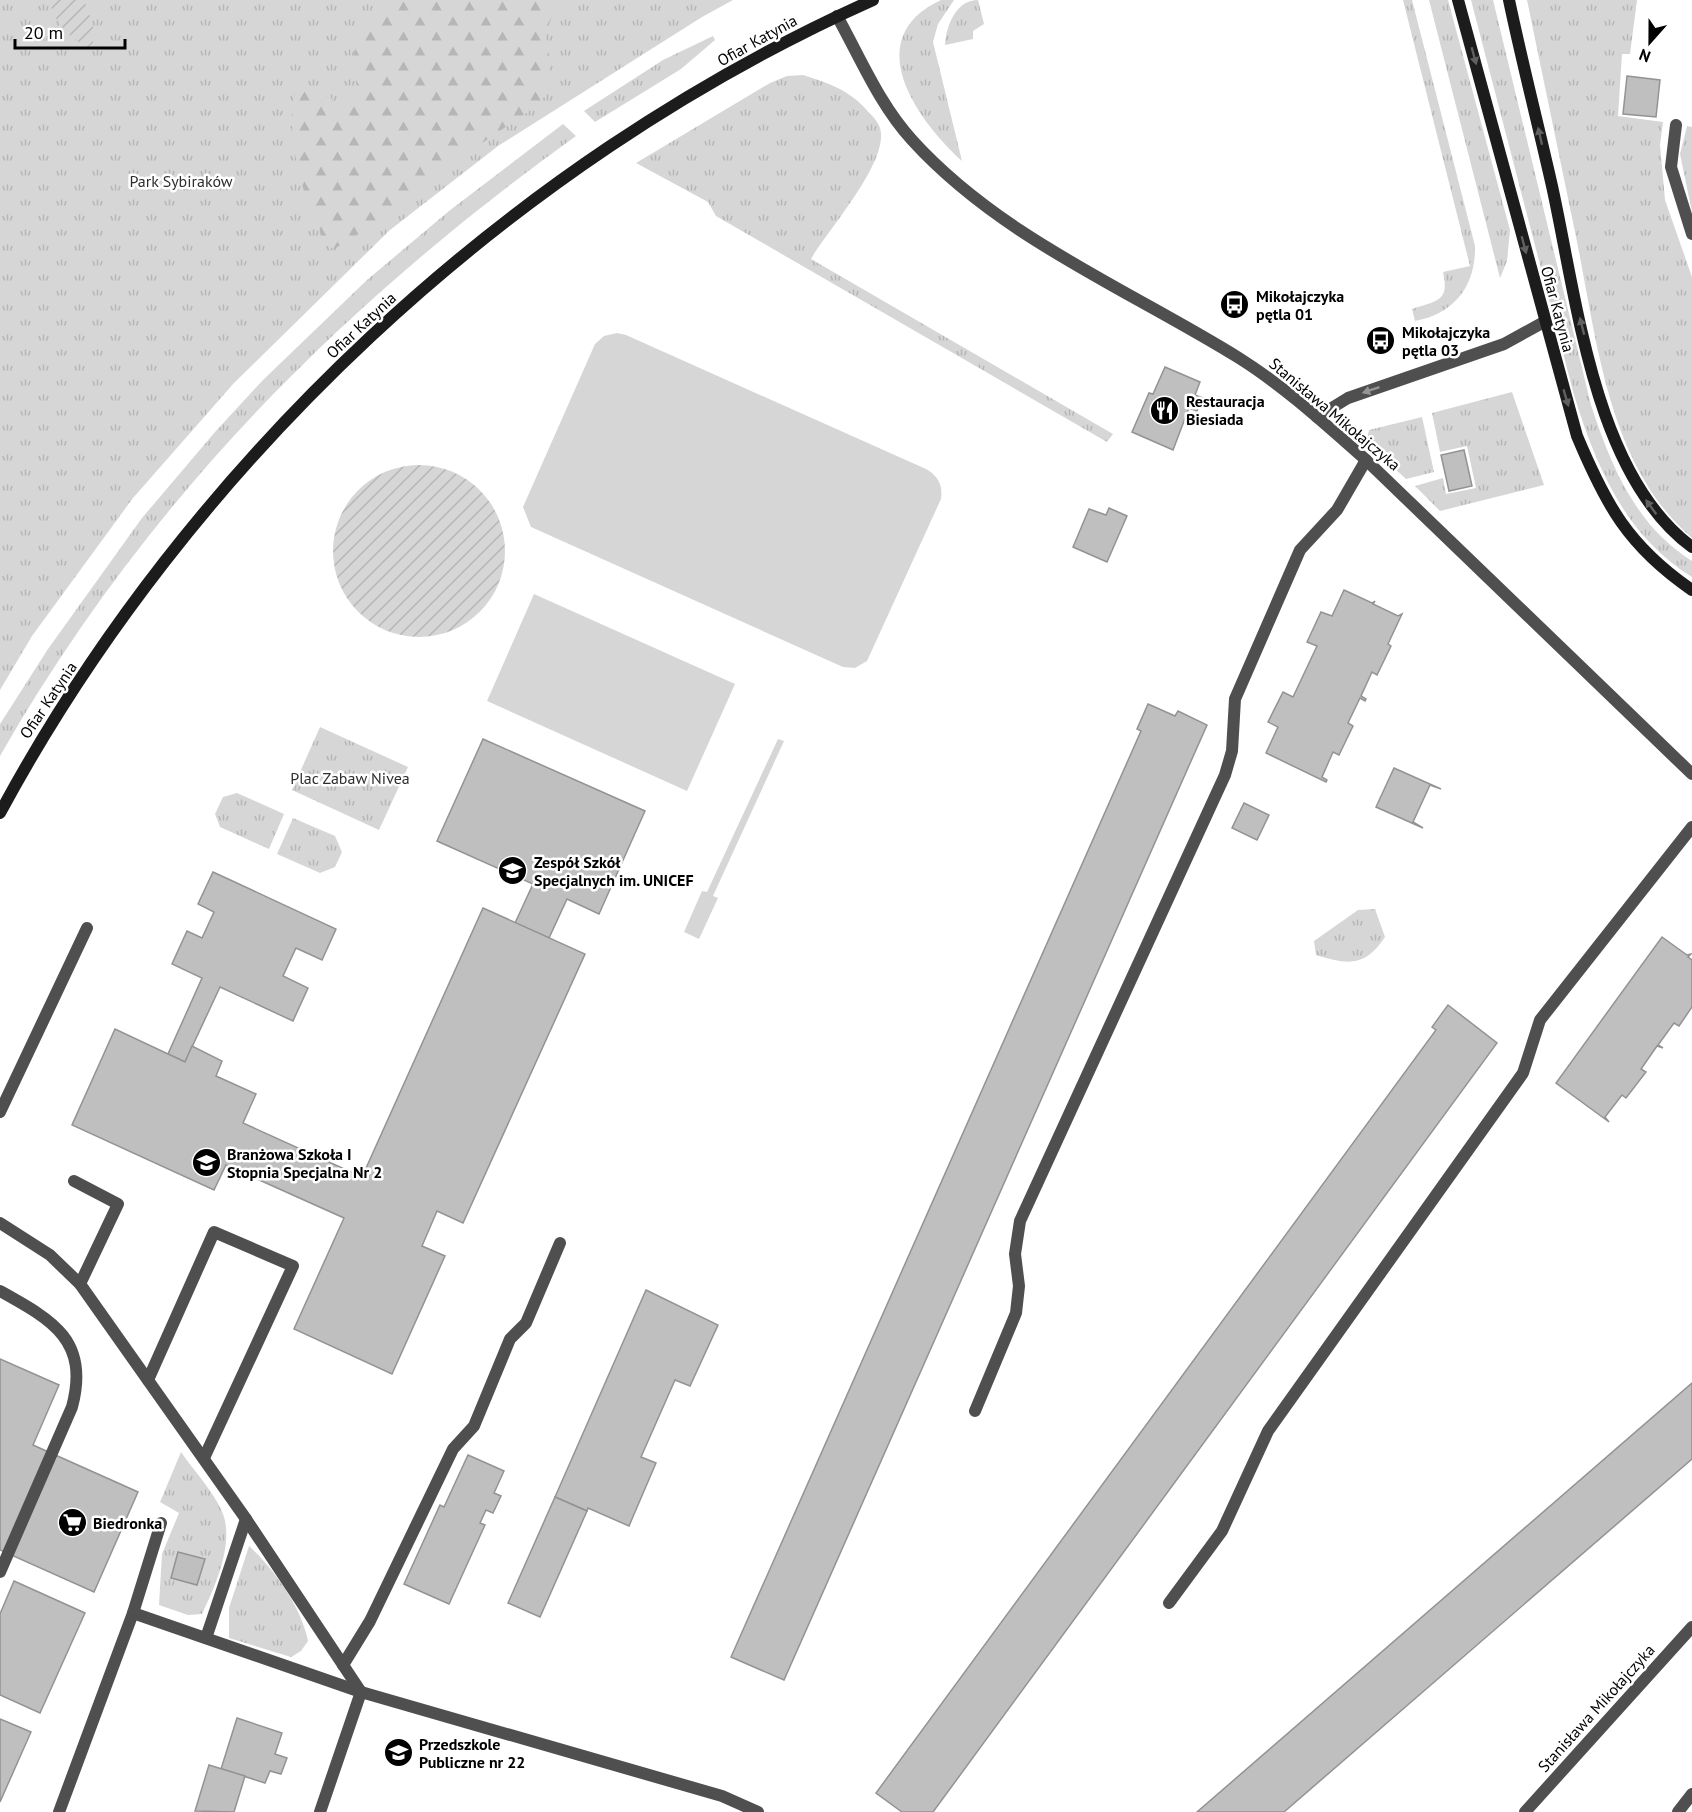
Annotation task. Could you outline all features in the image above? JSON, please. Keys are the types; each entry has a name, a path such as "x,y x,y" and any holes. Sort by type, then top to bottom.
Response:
{"street":[{"name":"Ofiar Katynia","path":"0,813 32,753 78,684 129,609 194,523 278,428 357,349 464,253 532,199 728,74 837,16 873,0"},
{"name":"Ofiar Katynia","path":"1458,0 1577,436 1601,491 1631,537 1668,573 1692,590"},
{"name":"Ofiar Katynia","path":"1509,0 1578,311 1616,446 1649,506 1667,528 1692,548"},
{"name":"Stanisława Mikołajczyka","path":"837,16 881,98 911,139 966,193 1020,231 1236,356 1317,417 1366,460 1692,774"},
{"path":"1676,124 1671,167 1692,234"},
{"path":"1317,417 1348,398 1504,344 1544,321"},
{"path":"975,1411 1016,1313 1019,1286 1015,1254 1020,1221 1225,775 1232,751 1235,699 1300,550 1337,510 1366,460"},
{"path":"1169,1603 1222,1532 1268,1431 1522,1073 1540,1020 1692,827"},
{"path":"0,1112 87,928"},
{"path":"74,1181 118,1204 80,1284"},
{"path":"0,1223 50,1255 80,1284 204,1458 361,1692"},
{"path":"148,1380 214,1232 293,1266 204,1458"},
{"path":"343,1665 370,1621 453,1449 474,1426 510,1339 526,1323 560,1243"},
{"path":"0,1291 43,1315 59,1328 70,1346 77,1366 77,1387 72,1407 0,1572"},
{"path":"206,1638 246,1519"},
{"path":"59,1812 133,1613 161,1523"},
{"path":"133,1613 361,1692 722,1796 758,1812"},
{"name":"Stanisława Mikołajczyka","path":"1526,1812 1692,1627"},
{"path":"320,1812 361,1692"},
{"path":"1678,1812 1692,1794"}],"green space":[{"name":"Park Sybiraków","path":"0,0 733,0 702,17 498,146 390,230 234,383 133,498 32,636 0,690"},
{"path":"50,0 84,0 93,25 93,43 87,48 68,33 58,22"},
{"path":"385,0 558,0 545,35 550,59 545,96 535,107 447,167 377,223 334,249 322,243 318,220 308,202 299,174 292,128 294,99 298,88 319,91 338,103 358,96 353,59 358,36"},
{"path":"941,0 954,0 938,24 933,42 962,161 945,144 914,102 904,79 899,57 903,35 916,16"},
{"path":"978,0 984,24 973,31 973,39 945,45 947,30 958,9 970,1"},
{"path":"1403,0 1412,0 1475,246 1472,274 1460,296 1441,312 1415,321 1412,309 1434,302 1443,295 1445,282 1443,272 1470,266"},
{"path":"1429,0 1448,0 1510,230 1507,261 1500,278"},
{"path":"1471,0 1493,0 1591,405 1607,450 1640,512 1655,530 1692,561 1692,577 1648,541 1631,520 1603,473 1592,448 1574,395"},
{"path":"1527,0 1637,0 1630,54 1622,54 1618,116 1663,122 1660,145 1665,200 1692,277 1692,538 1663,508 1641,474 1623,436 1610,396 1599,355"},
{"path":"713,36 715,40 681,69 595,122 584,111 663,60"},
{"path":"803,75 828,83 850,95 863,106 880,128 881,142 876,158 856,195 811,259 1113,434 1107,442 716,216 708,202 636,163 770,83 787,76"},
{"path":"563,124 576,136 489,201 407,269 328,340 254,414 184,493 118,576 57,663 0,756 0,724 48,649 142,518 215,432 263,380 367,280 449,211"},
{"path":"1687,126 1692,127 1692,212 1680,154"},
{"path":"617,333 926,469 937,478 941,489 941,499 867,661 855,668 843,667 531,527 523,507 595,344 604,336"},
{"path":"1512,392 1544,485 1440,511 1415,486 1443,478 1446,494 1476,488 1467,446 1440,452 1432,413"},
{"path":"1422,417 1434,472 1406,479 1366,442 1369,430"},
{"path":"419,465 452,472 480,490 498,518 505,551 498,584 480,612 452,630 419,637 386,630 358,612 340,584 333,551 340,518 358,490 386,472"},
{"path":"534,594 735,684 687,791 487,701"},
{"name":"Plac Zabaw Nivea","path":"320,727 408,767 379,830 292,790"},
{"path":"778,739 784,741 713,896 718,898 699,939 684,932 702,891 707,892"},
{"path":"237,793 284,814 269,849 220,827 215,814 223,797"},
{"path":"293,818 335,836 342,852 335,867 320,873 277,854"},
{"path":"1375,909 1385,937 1370,954 1363,959 1347,962 1316,955 1314,941 1358,910"},
{"path":"181,1452 215,1498 226,1526 222,1565 202,1614 188,1615 159,1605 162,1554 179,1513 160,1502"},
{"path":"249,1546 286,1590 305,1628 308,1641 301,1651 291,1657 229,1638 229,1608"}],"building":[{"path":"1627,76 1660,80 1656,117 1623,114"},
{"name":"Restauracja Biesiada","path":"1165,367 1200,382 1195,395 1203,398 1197,411 1189,408 1173,450 1132,432 1149,393 1153,394"},
{"path":"1464,450 1472,486 1449,491 1441,455"},
{"path":"1109,508 1127,516 1107,562 1073,547 1089,509 1106,515"},
{"path":"1344,590 1372,603 1375,601 1373,604 1398,616 1402,614 1388,644 1391,646 1377,675 1372,672 1361,696 1366,699 1365,701 1360,698 1348,723 1353,726 1339,755 1333,752 1322,777 1327,780 1326,782 1266,753 1278,727 1268,722 1283,692 1293,697 1317,646 1307,642 1321,612 1332,616"},
{"path":"1148,704 1175,716 1178,711 1207,725 784,1680 731,1657 1141,731 1137,729"},
{"path":"483,739 645,811 599,914 567,899 549,938 515,923 533,884 437,841"},
{"path":"1394,768 1441,789 1430,785 1413,822 1423,828 1376,807"},
{"path":"1244,803 1269,815 1257,840 1232,828"},
{"path":"213,872 336,929 322,960 296,948 283,976 308,988 293,1021 220,987 185,1062 168,1054 202,978 172,964 187,931 202,938 214,912 198,904"},
{"path":"483,908 585,954 463,1223 437,1211 422,1246 445,1256 392,1374 294,1329 344,1218 226,1165 214,1190 72,1125 115,1029 185,1062 192,1046 222,1061 216,1076 256,1094 243,1123 362,1177"},
{"path":"1662,937 1687,955 1691,954 1688,957 1692,960 1692,1007 1679,1026 1674,1023 1658,1045 1663,1048 1657,1046 1641,1069 1646,1072 1626,1098 1622,1095 1605,1117 1609,1122 1556,1083"},
{"path":"1448,1005 1497,1043 933,1812 902,1812 876,1793 1436,1030 1432,1027"},
{"path":"646,1290 718,1325 690,1386 675,1380 641,1457 656,1463 629,1526 555,1497"},
{"path":"0,1359 59,1385 33,1445 138,1492 94,1592 0,1550"},
{"path":"1692,1383 1692,1459 1284,1812 1197,1812"},
{"path":"468,1455 504,1471 494,1493 501,1496 493,1513 486,1510 480,1523 485,1525 449,1604 404,1584 440,1505 444,1507"},
{"path":"555,1497 587,1511 540,1617 508,1603"},
{"path":"178,1552 205,1559 197,1585 171,1578"},
{"path":"14,1581 85,1613 40,1713 0,1695 0,1614"},
{"path":"237,1718 282,1733 275,1754 287,1758 281,1774 270,1771 265,1783 221,1769"},
{"path":"0,1719 31,1732 0,1802"},
{"path":"209,1765 245,1776 234,1812 195,1811"}],"place":[{"name":"Mikołajczyka pętla 01","path":"1235,305"},
{"name":"Mikołajczyka pętla 03","path":"1381,341"},
{"name":"Restauracja Biesiada","path":"1165,410"},
{"name":"Zespół Szkół Specjalnych im. UNICEF","path":"513,871"},
{"name":"Branżowa Szkoła I Stopnia Specjalna Nr 2","path":"206,1163"},
{"name":"Biedronka","path":"72,1523"},
{"name":"Przedszkole Publiczne nr 22","path":"398,1753"}]}
